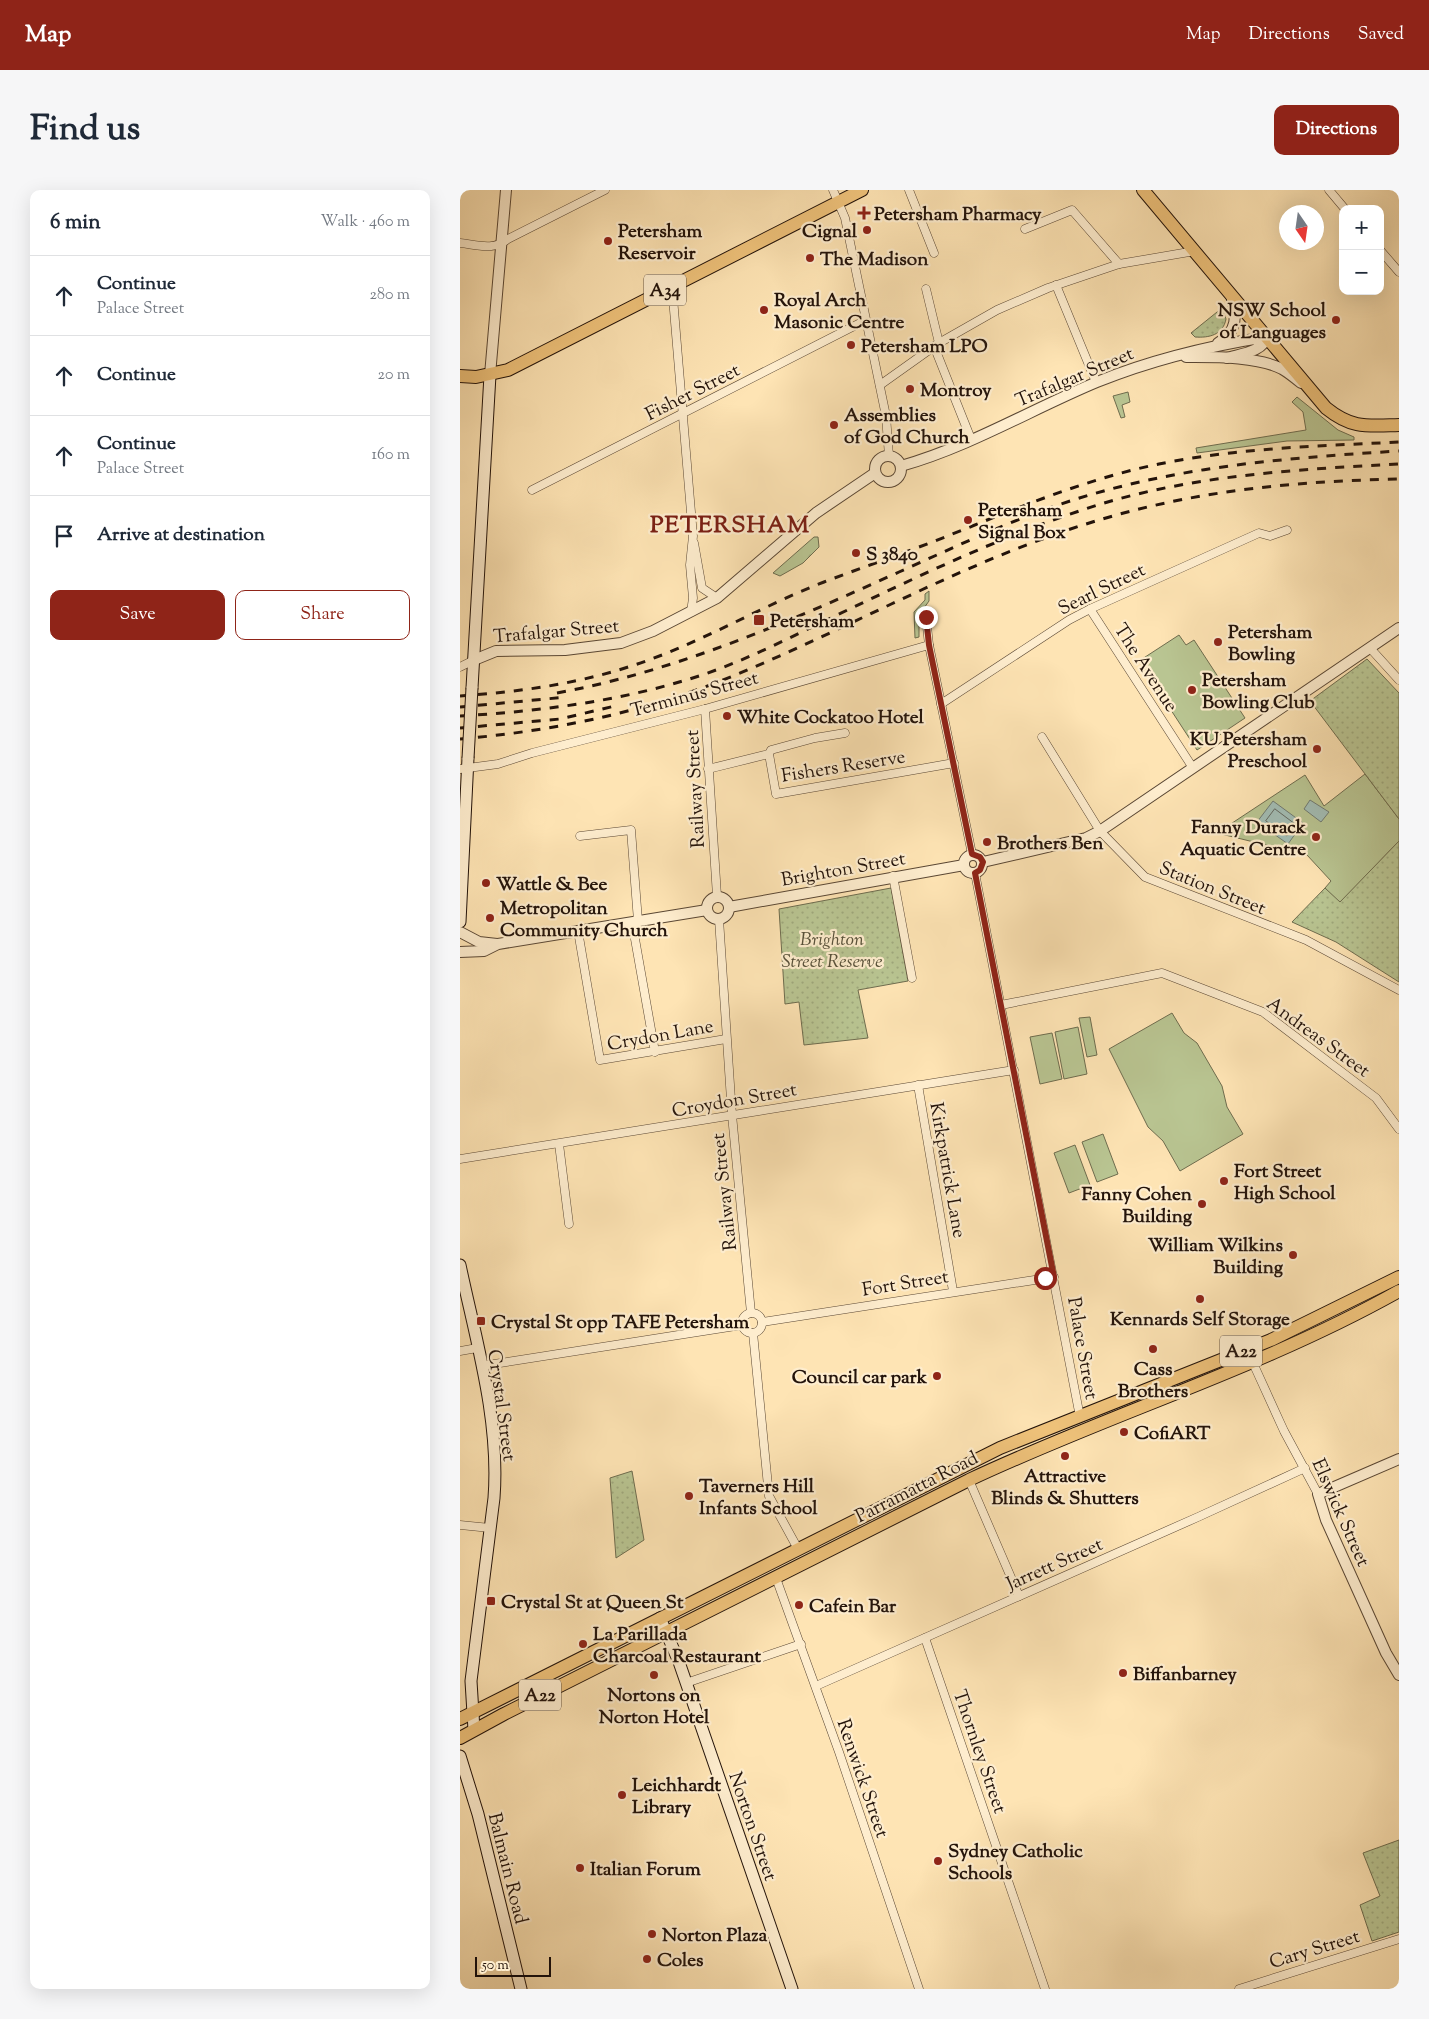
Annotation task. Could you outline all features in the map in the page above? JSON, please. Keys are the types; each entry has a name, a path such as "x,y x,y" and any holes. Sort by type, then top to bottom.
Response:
{"main road":[{"name":"A34","path":"460,376 490,375 508,370 672,286 836,196 862,190"},
{"path":"1143,190 1326,408 1346,422 1368,426 1399,425"},
{"path":"460,922 465,766 474,660 490,375"},
{"name":"Crystal Street","path":"460,1265 491,1417 496,1490 471,1681 474,1730"},
{"name":"Parramatta Road","path":"460,1719 1000,1448 1271,1340 1399,1277"},
{"name":"Parramatta Road","path":"460,1738 666,1632 1010,1460 1253,1363 1330,1328 1399,1291"},
{"name":"Norton Street","path":"660,1618 686,1682 792,1989"},
{"name":"Balmain Road","path":"460,1756 478,1814 521,1989"}],"street":[{"path":"490,375 506,190"},
{"path":"460,243 500,246 508,239 605,190"},
{"path":"909,190 934,253"},
{"path":"1329,190 1342,205"},
{"path":"836,196 844,215 880,385 886,416 889,456"},
{"path":"1024,229 1072,210 1119,264"},
{"path":"880,385 936,344 997,310 1056,285 1119,264 1195,251"},
{"path":"1384,255 1399,272"},
{"path":"1056,285 1096,382"},
{"path":"672,286 693,536 702,588 706,593 717,598"},
{"path":"926,289 936,344 970,439"},
{"path":"1210,346 1225,338 1234,328 1235,311 1230,294"},
{"name":"Fisher Street","path":"532,490 866,320"},
{"path":"1227,358 1260,347 1266,341 1266,337"},
{"name":"Trafalgar Street","path":"900,466 970,439 1096,382 1210,346 1266,337"},
{"path":"1175,357 1227,358 1272,365 1282,369 1314,393"},
{"path":"889,456 896,459 900,466 900,474 891,482 883,481 875,473 875,465 879,459 889,456"},
{"name":"Trafalgar Street","path":"460,667 496,651 564,650 622,643 640,637 717,598 816,513 875,473"},
{"name":"Searl Street","path":"941,704 1090,609 1259,533 1270,536 1287,530"},
{"path":"691,612 694,598 690,565 693,536"},
{"name":"The Avenue","path":"1090,609 1193,768"},
{"path":"926,617 929,645 972,854"},
{"path":"983,862 1086,838 1100,831 1399,628"},
{"name":"Terminus Street","path":"465,766 498,764 630,726 706,709 929,645"},
{"path":"1370,648 1399,680"},
{"name":"Railway Street","path":"706,709 708,769 717,896"},
{"path":"708,769 768,754 772,750 815,738 845,733"},
{"name":"Station Street","path":"1042,737 1100,831 1145,877 1306,940 1399,990"},
{"name":"Fishers Reserve","path":"768,754 776,794 954,763"},
{"path":"580,836 631,830 635,921 655,1052"},
{"path":"972,854 980,857 983,862 980,870 975,873 969,872 964,866 966,857 972,854"},
{"name":"Brighton Street","path":"729,907 893,876 964,866"},
{"name":"Palace Street","path":"975,873 1080,1416"},
{"path":"893,876 912,978"},
{"path":"717,896 727,900 729,907 726,916 719,919 710,916 707,910 709,901 717,896"},
{"path":"460,932 479,942 498,944 707,910"},
{"name":"Railway Street","path":"719,919 732,1115 751,1313"},
{"name":"Crydon Lane","path":"578,931 600,1060 726,1039"},
{"path":"460,952 484,951 498,944"},
{"name":"Andreas Street","path":"1001,1005 1162,973 1263,1012 1376,1098 1399,1129"},
{"name":"Croydon Street","path":"460,1159 1014,1070"},
{"name":"Kirkpatrick Lane","path":"918,1085 953,1291"},
{"path":"559,1144 569,1224"},
{"name":"Fort Street","path":"762,1322 953,1291 1054,1277"},
{"path":"751,1313 758,1314 762,1322 759,1331 753,1334 744,1330 742,1325 745,1316 751,1313"},
{"path":"481,1366 742,1325"},
{"path":"753,1334 769,1496 798,1549"},
{"path":"460,1352 477,1348"},
{"name":"Elswick Street","path":"1253,1363 1284,1431 1318,1494 1326,1520 1386,1653 1399,1673"},
{"path":"1318,1494 1399,1458"},
{"name":"Jarrett Street","path":"816,1686 1305,1468"},
{"path":"969,1480 1019,1596"},
{"path":"460,1525 490,1528"},
{"name":"Renwick Street","path":"776,1578 816,1686 919,1989"},
{"name":"Thornley Street","path":"925,1638 1045,1989"},
{"path":"686,1682 800,1644"},
{"name":"Cary Street","path":"1239,1989 1399,1939"}],"green space":[{"path":"1222,308 1226,319 1219,332 1210,336 1200,337 1195,337 1191,333"},
{"path":"1128,392 1130,402 1122,405 1125,417 1121,418 1113,396"},
{"path":"1297,397 1338,430 1354,437 1354,440 1287,441 1197,453 1196,448 1306,430 1303,412 1292,402"},
{"path":"814,537 818,537 819,547 803,563 780,576 773,573"},
{"path":"929,591 929,601 919,615 919,637 915,638 914,612 925,600 925,594"},
{"name":"Petersham Bowling Club","path":"1179,635 1186,645 1194,640 1245,718 1197,750 1139,661"},
{"path":"1367,659 1399,693 1399,819 1310,701"},
{"name":"Fanny Durack Aquatic Centre","path":"1365,774 1399,819 1399,841 1340,903 1325,888 1331,881 1307,855 1217,833 1305,775 1324,806"},
{"path":"1399,841 1399,982 1336,942 1292,922 1325,888 1340,902"},
{"name":"Brighton Street Reserve","path":"891,888 908,981 858,990 868,1038 804,1045 799,1002 785,1004 779,909"},
{"path":"1172,1013 1184,1033 1197,1043 1222,1086 1227,1107 1243,1134 1180,1171 1163,1141 1148,1127 1109,1049"},
{"path":"1090,1017 1097,1055 1087,1057 1079,1018"},
{"path":"1078,1027 1087,1074 1064,1079 1055,1032"},
{"path":"1052,1033 1062,1079 1040,1084 1030,1037"},
{"path":"1103,1134 1118,1174 1097,1182 1082,1142"},
{"path":"1075,1145 1090,1185 1069,1193 1054,1153"},
{"path":"632,1471 644,1540 616,1558 610,1478"},
{"path":"1399,1840 1399,1932 1372,1941 1360,1905 1380,1896 1363,1853"}],"water":[{"path":"1310,800 1329,812 1321,822 1304,809"},
{"path":"1273,801 1303,823 1288,844 1257,822"}],"railway":[{"path":"460,696 543,687 625,668 676,649 824,582 1017,508 1073,488 1130,471 1218,454 1308,446 1399,442"},
{"path":"557,693 602,684 645,672 731,643 816,609 999,527 1078,498 1123,486 1213,468 1259,462 1399,451"},
{"path":"460,716 552,708 613,698 643,692 702,675 754,655 902,584 1033,527 1137,494 1174,486 1249,475 1399,464"},
{"path":"460,739 530,731 599,718 633,710 700,689 779,656 1011,551 1058,533 1142,508 1178,500 1251,489 1325,482 1399,479"},
{"path":"460,707 567,697"},
{"path":"460,728 560,719 615,706"}],"place":[{"name":"Petersham Pharmacy","path":"864,213"},
{"name":"Cignal","path":"867,230"},
{"name":"Petersham Reservoir","path":"608,241"},
{"name":"The Madison","path":"810,258"},
{"name":"Royal Arch Masonic Centre","path":"764,310"},
{"name":"NSW School of Languages","path":"1336,320"},
{"name":"Petersham LPO","path":"851,345"},
{"name":"Montroy","path":"910,389"},
{"name":"Assemblies of God Church","path":"834,425"},
{"name":"Petersham Signal Box","path":"968,520"},
{"name":"S 3840","path":"856,553"},
{"name":"Petersham","path":"759,620"},
{"name":"Petersham Bowling","path":"1218,642"},
{"name":"Petersham Bowling Club","path":"1192,690"},
{"name":"White Cockatoo Hotel","path":"727,716"},
{"name":"KU Petersham Preschool","path":"1317,749"},
{"name":"Fanny Durack Aquatic Centre","path":"1316,837"},
{"name":"Brothers Ben","path":"987,842"},
{"name":"Wattle & Bee","path":"486,883"},
{"name":"Metropolitan Community Church","path":"490,918"},
{"name":"Fort Street High School","path":"1224,1181"},
{"name":"Fanny Cohen Building","path":"1202,1204"},
{"name":"William Wilkins Building","path":"1293,1255"},
{"name":"Kennards Self Storage","path":"1200,1299"},
{"name":"Crystal St opp TAFE Petersham","path":"481,1321"},
{"name":"Cass Brothers","path":"1153,1349"},
{"name":"Council car park","path":"937,1376"},
{"name":"CofiART","path":"1124,1432"},
{"name":"Attractive Blinds & Shutters","path":"1065,1456"},
{"name":"Taverners Hill Infants School","path":"689,1496"},
{"name":"Crystal St at Queen St","path":"491,1601"},
{"name":"Cafein Bar","path":"799,1605"},
{"name":"La Parillada Charcoal Restaurant","path":"583,1644"},
{"name":"Biffanbarney","path":"1123,1673"},
{"name":"Nortons on Norton Hotel","path":"654,1675"},
{"name":"Leichhardt Library","path":"622,1795"},
{"name":"Sydney Catholic Schools","path":"938,1861"},
{"name":"Italian Forum","path":"580,1868"},
{"name":"Norton Plaza","path":"652,1934"},
{"name":"Coles","path":"647,1959"}],"district":[{"name":"PETERSHAM","path":"730,524"}],"route":[{"path":"926,617 929,645 972,854 980,857 983,862 980,870 975,873 1054,1277 1045,1278"}]}
